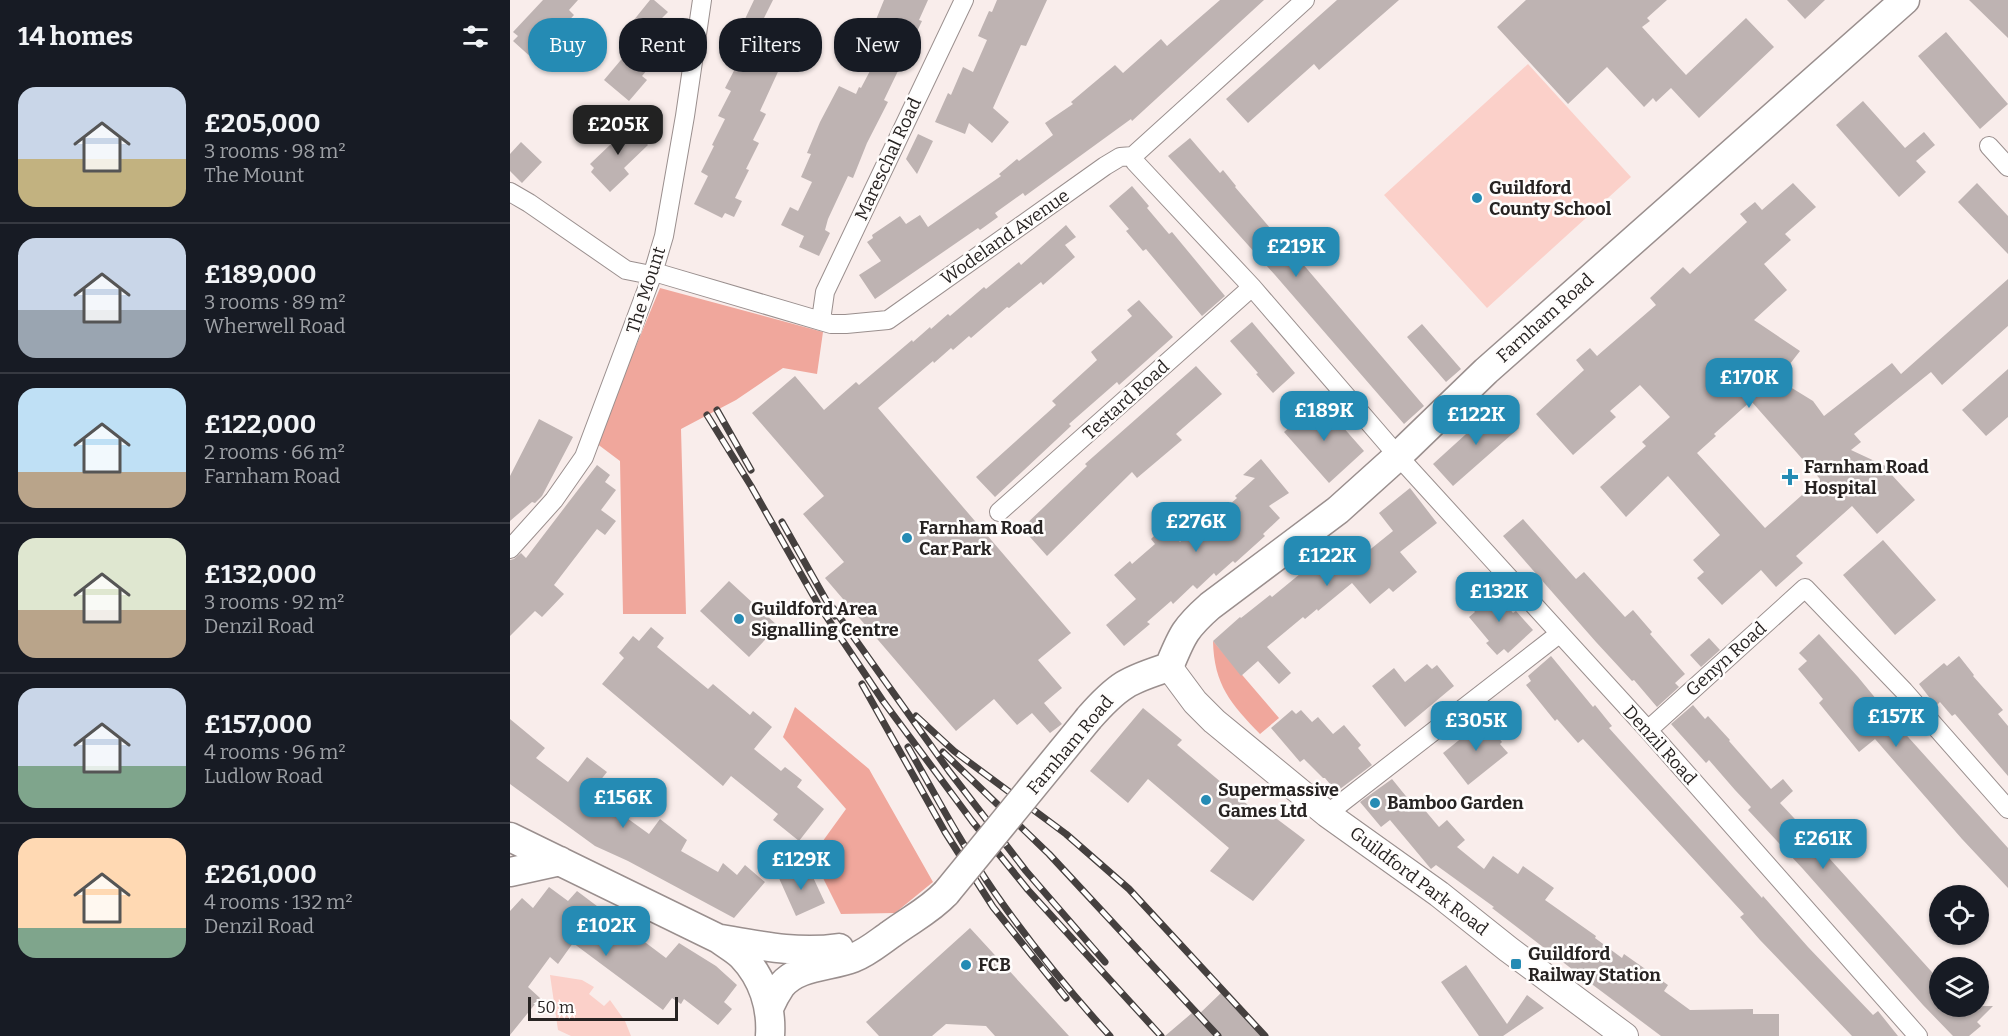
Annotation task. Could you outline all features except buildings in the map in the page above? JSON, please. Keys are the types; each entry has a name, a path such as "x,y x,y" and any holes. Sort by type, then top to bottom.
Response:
{"main road":[{"name":"Farnham Road","path":"774,1025 781,986 790,977 802,971 852,958 873,948 923,914 946,893 1109,695 1135,678 1169,667 1182,635 1191,623 1236,586 1338,510 1473,383 1905,0"},
{"path":"510,837 719,939 742,956 757,976 774,1025"},
{"path":"510,872 560,861"},
{"path":"719,939 779,949 819,951 863,944 893,933"}],"street":[{"name":"The Mount","path":"510,549 554,500 584,457 653,273 664,236 702,0"},
{"name":"Mareschal Road","path":"821,320 825,292 964,0"},
{"name":"Wodeland Avenue","path":"510,192 626,270 661,274 831,324 888,320 1105,166 1120,157 1132,156 1305,0"},
{"path":"1989,146 2008,167"},
{"name":"Denzil Road","path":"1132,156 1135,162 1252,287 1398,456 1648,730 1918,1036"},
{"name":"Testard Road","path":"999,512 1252,287"},
{"name":"Genyn Road","path":"1648,730 1805,588 1904,691 2008,809"},
{"path":"1327,814 1559,634"},
{"name":"Guildford Park Road","path":"1169,667 1214,721 1327,814 1439,894 1508,949 1625,1036"}],"shaded area":[{"path":"1528,64 1631,177 1487,308 1384,195"},
{"path":"660,288 823,332 817,374 783,368 736,400 681,429 686,614 623,614 620,461 596,443"},
{"path":"1213,641 1279,718 1260,734 1226,693 1217,670"},
{"path":"795,707 869,769 933,882 895,913 841,914 812,856 846,809 783,737"},
{"path":"550,975 582,980 594,987 589,994 604,1006 610,1000 625,1021 631,1036 571,1036 558,1030"}],"railway":[{"path":"717,410 751,470"},
{"path":"707,415 751,486 818,604 883,701 972,821 1028,890 1161,1036"},
{"path":"782,522 835,616"},
{"path":"833,608 949,771 1026,871 1105,962"},
{"path":"862,684 945,832 993,907 1066,998"},
{"path":"916,716 954,751 1066,834 1129,889 1265,1036"},
{"path":"908,747 983,876 1050,966 1110,1036"},
{"path":"943,752 1049,854 1218,1036"}],"place":[{"name":"Guildford County School","path":"1477,198"},
{"name":"Farnham Road Hospital","path":"1790,477"},
{"name":"Farnham Road Car Park","path":"907,538"},
{"name":"Guildford Area Signalling Centre","path":"739,619"},
{"name":"Supermassive Games Ltd","path":"1206,800"},
{"name":"Bamboo Garden","path":"1375,803"},
{"name":"Guildford Railway Station","path":"1516,964"},
{"name":"FCB","path":"966,965"}]}
